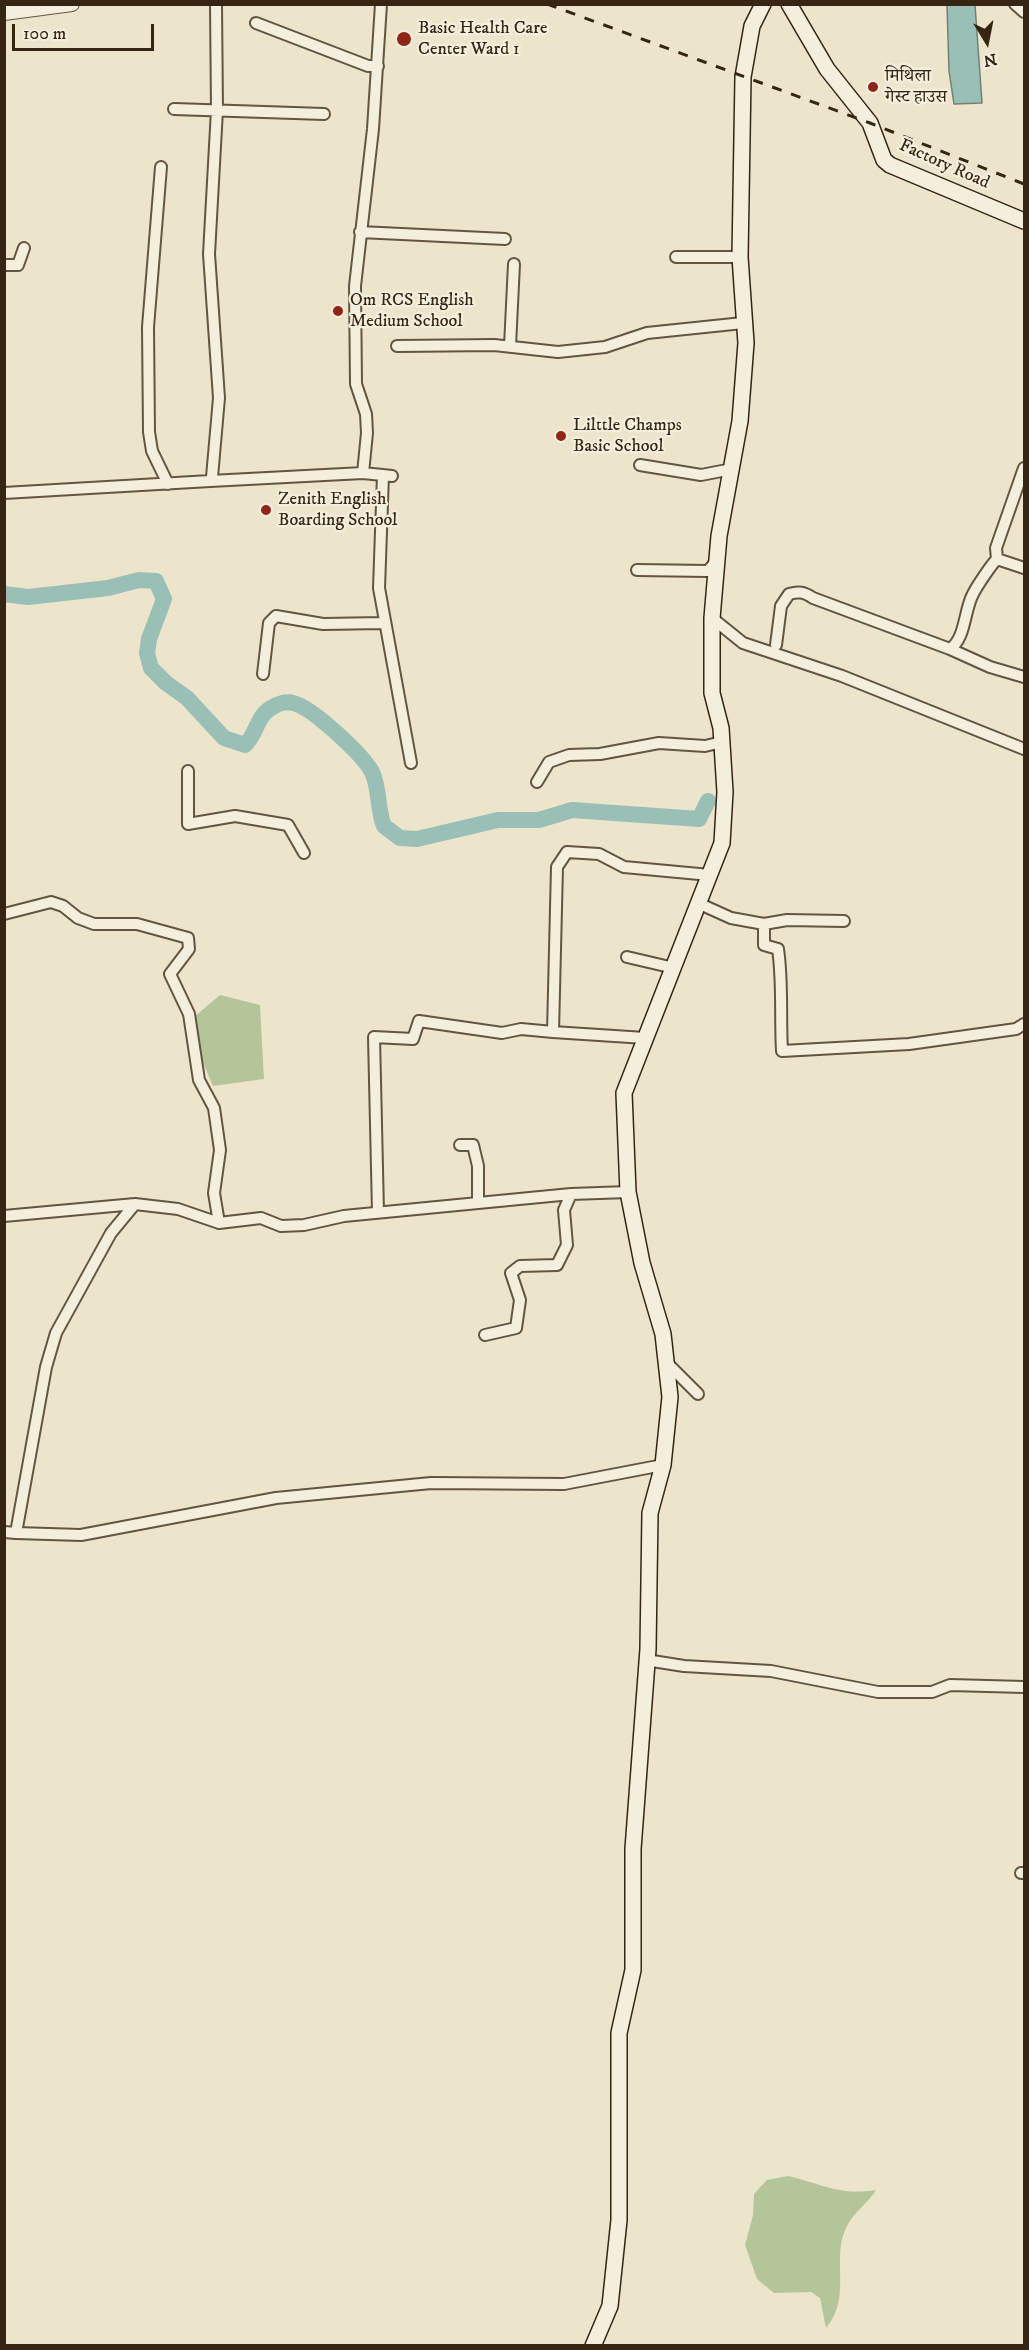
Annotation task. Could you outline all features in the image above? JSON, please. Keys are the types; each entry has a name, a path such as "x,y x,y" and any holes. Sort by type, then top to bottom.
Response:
{"main road":[{"path":"593,2346 610,2306 619,2220 620,2033 633,1970 633,1849 646,1660 651,1514 663,1465 670,1397 663,1334 642,1263 628,1192 624,1093 722,843 725,792 721,728 712,693 712,618 717,561 740,421 746,342 740,257 743,77 752,26 763,4"},
{"name":"Factory Road","path":"789,4 827,69 870,123 884,159 890,165 1024,221"}],"street":[{"path":"4,13 42,10 72,4"},
{"path":"210,481 219,398 209,254 217,110 216,4"},
{"path":"363,473 367,433 366,414 356,384 355,286 369,172 381,4"},
{"path":"1015,4 1024,12"},
{"path":"256,23 368,66 378,66"},
{"path":"174,108 324,114"},
{"path":"161,167 148,327 148,432 152,451 168,484"},
{"path":"360,232 505,239"},
{"path":"4,265 18,265 24,249"},
{"path":"676,257 740,257"},
{"path":"510,346 514,264"},
{"path":"397,346 510,346 558,352 605,347 646,333 743,323"},
{"path":"640,465 701,475 732,469"},
{"path":"997,559 996,548 1024,468"},
{"path":"4,494 363,473 388,475 379,588 411,763"},
{"path":"997,559 1024,568"},
{"path":"950,649 960,638 973,592 984,580 990,566 997,559"},
{"path":"637,570 708,571 717,561"},
{"path":"776,645 781,606 789,594 803,592 813,598 950,649 990,667 1024,677"},
{"path":"263,674 270,623 276,616 323,624 384,623"},
{"path":"712,618 743,643 842,676 1024,749"},
{"path":"537,782 549,762 569,755 600,754 659,744 705,746 722,742"},
{"path":"188,771 188,824 235,816 288,825 304,853"},
{"path":"554,1032 556,867 567,852 599,854 624,867 710,875"},
{"path":"4,914 51,902 63,906 78,918 94,924 137,924 188,938 189,948 170,974 189,1014 199,1080 214,1108 220,1150 214,1193 219,1223"},
{"path":"700,904 731,918 764,924 787,920 844,921"},
{"path":"764,924 764,945 778,949 782,975 780,1015 782,1051 909,1044 1016,1029 1024,1024"},
{"path":"627,957 674,968"},
{"path":"378,1212 375,1037 413,1039 419,1021 502,1033 521,1029 645,1038"},
{"path":"460,1145 473,1145 478,1166 478,1203"},
{"path":"4,1216 135,1204 178,1209 219,1223 261,1218 281,1226 304,1225 344,1216 378,1212 571,1194 628,1192"},
{"path":"485,1335 516,1328 520,1300 512,1273 520,1266 557,1265 567,1245 564,1210 571,1194"},
{"path":"135,1204 111,1233 56,1333 46,1367 10,1532 81,1535 276,1498 431,1483 564,1484 663,1465"},
{"path":"666,1362 698,1394"},
{"path":"646,1660 684,1666 771,1671 878,1692 932,1692 950,1684 1024,1687"}],"green space":[{"path":"220,995 260,1005 264,1079 213,1086 193,1039 194,1017"},
{"path":"788,2176 841,2190 876,2190 850,2221 842,2238 838,2303 834,2316 826,2328 820,2298 811,2292 774,2293 757,2279 745,2245 753,2215 754,2194 767,2180"}],"water":[{"path":"947,5 975,5 982,103 954,104 949,71"}],"waterway":[{"path":"4,594 28,597 108,588 139,580 156,581 164,599 149,639 147,653 151,668 166,683 187,698 224,738 245,745 266,711 276,705 293,703 312,713 367,764 375,779 384,826 400,838 417,839 498,820 539,820 572,810 699,819 708,801"}],"railway":[{"path":"547,4 870,123 1024,184"}],"place":[{"name":"Basic Health Care Center Ward 1","path":"404,39"},
{"name":"मिथिला गेस्ट हाउस","path":"873,87"},
{"name":"Om RCS English Medium School","path":"338,311"},
{"name":"Lilttle Champs Basic School","path":"561,436"},
{"name":"Zenith English Boarding School","path":"266,510"}]}
